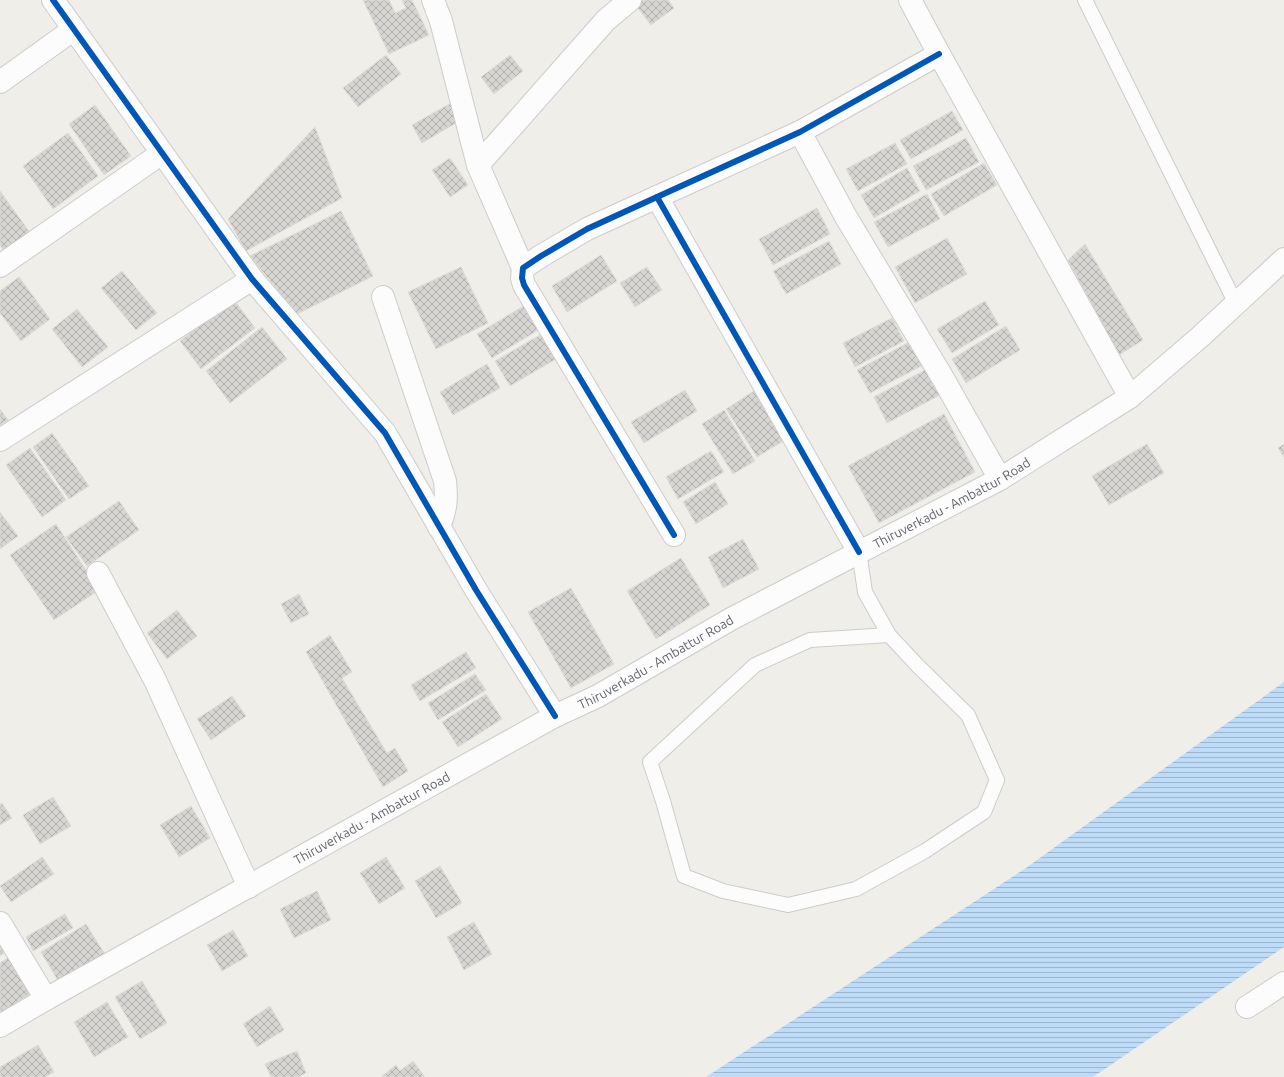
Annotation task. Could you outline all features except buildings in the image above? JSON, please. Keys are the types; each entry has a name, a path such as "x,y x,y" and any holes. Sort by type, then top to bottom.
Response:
{"street":[{"path":"53,0 252,279 386,433 476,590 555,716"},
{"path":"433,0 441,21 478,165 523,268 522,278 524,285 674,536"},
{"path":"478,165 606,20 630,0"},
{"path":"910,0 1130,397"},
{"path":"0,82 74,29"},
{"path":"523,268 587,229 800,132 939,54"},
{"path":"800,132 846,217 941,375 1000,478"},
{"path":"0,266 162,153"},
{"path":"657,197 859,552"},
{"name":"Thiruverkadu - Ambattur Road","path":"0,1026 555,716 598,696 731,619 1000,478 1130,397 1200,337 1284,260"},
{"path":"0,440 252,279"},
{"path":"383,296 445,481 447,497 446,511 439,527"},
{"path":"98,574 155,680 249,887"},
{"path":"0,923 46,999"},
{"path":"1246,1007 1282,989"}],"lane":[{"path":"1085,0 1236,304"},
{"path":"859,552 865,592 889,635 968,715 997,780 984,812 925,851 856,889 788,905 723,891 684,876 664,802 650,762 755,665 810,640 889,635"}],"water":[{"path":"1284,682 1284,947 1093,1077 706,1077 1026,868"}],"cycle path":[{"path":"53,0 252,279 385,433 476,590 555,716"},
{"path":"859,552 657,197 800,132 939,54"},
{"path":"657,197 587,229 541,256 523,268 522,278 524,285 674,535"}]}
